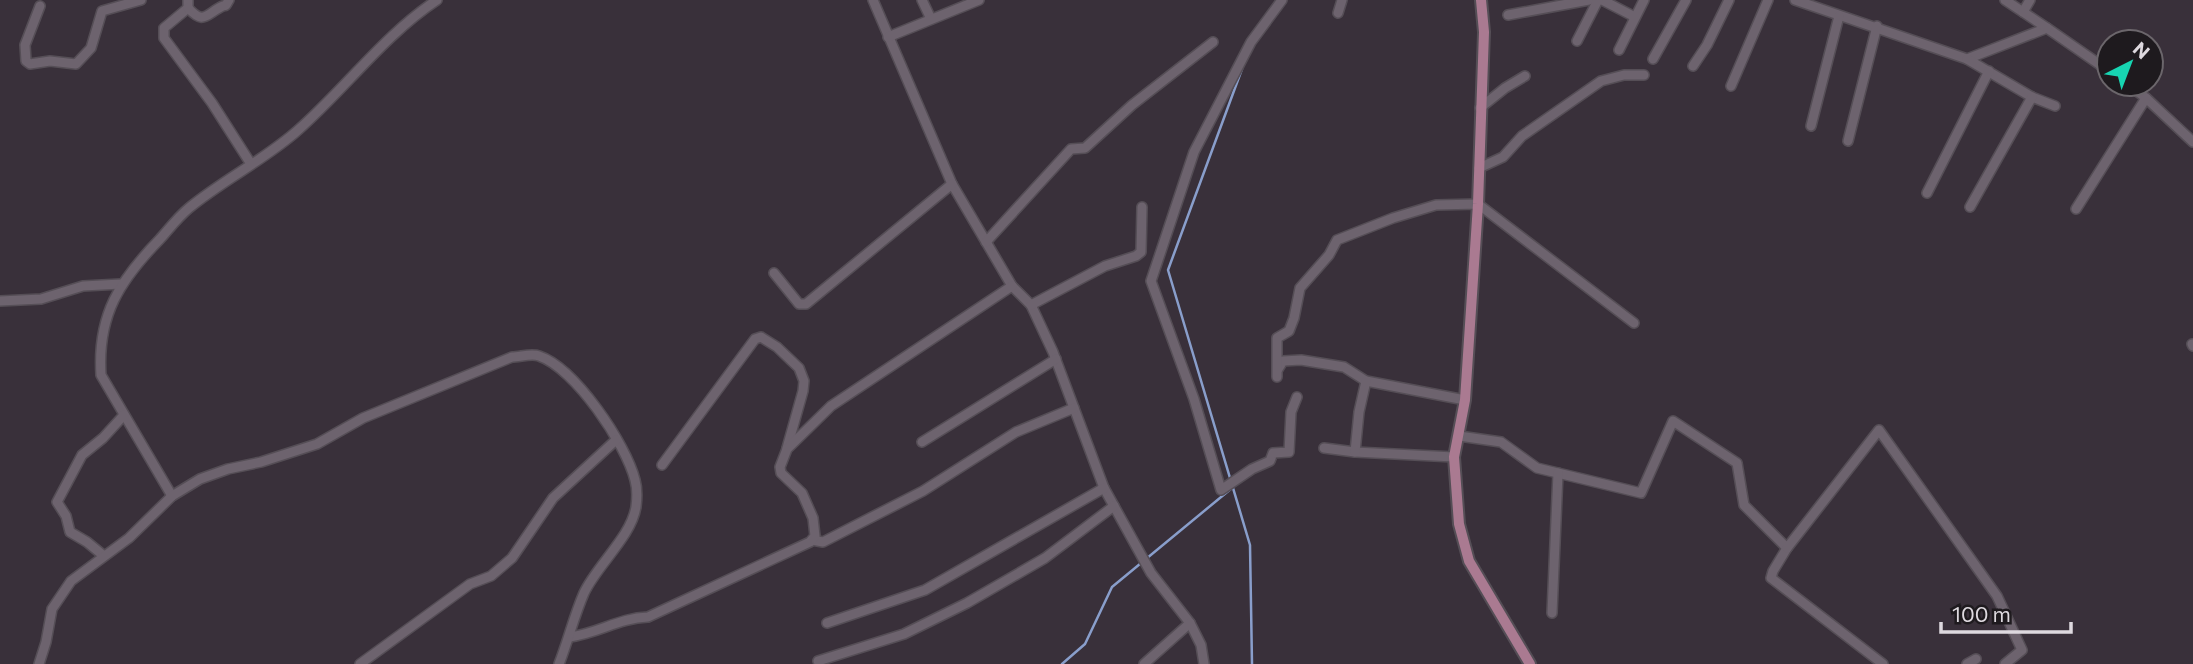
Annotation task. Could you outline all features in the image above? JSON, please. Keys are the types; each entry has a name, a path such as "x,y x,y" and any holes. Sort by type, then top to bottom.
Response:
{"main road":[{"path":"1481,0 1484,32 1478,204 1465,400 1454,457 1459,524 1469,561 1530,664"}],"street":[{"path":"40,6 25,45 26,61 30,64 50,61 76,64 91,48 102,11 141,0"},
{"path":"229,0 226,6 208,17 201,18 188,4 164,28 164,38 212,103 251,164"},
{"path":"172,496 101,375 99,354 103,330 121,284 132,268 188,209 296,132 366,62 437,0"},
{"path":"873,0 952,184 1012,286 1031,305 1056,359 1104,488 1145,560 1190,624 1201,645 1204,664"},
{"path":"922,0 931,19"},
{"path":"888,37 979,0"},
{"path":"1282,0 1251,42 1194,152 1151,281 1194,399 1221,490 1252,469 1270,461 1273,453 1289,452 1291,412 1297,397"},
{"path":"1338,13 1342,0"},
{"path":"1508,15 1589,0"},
{"path":"1577,41 1600,0 1635,17"},
{"path":"1619,50 1644,0"},
{"path":"1653,59 1686,0"},
{"path":"1693,66 1707,45 1729,0"},
{"path":"1731,86 1768,0"},
{"path":"1795,0 1967,59 2032,97 2055,106"},
{"path":"2006,0 2095,61"},
{"path":"2023,12 2030,0"},
{"path":"1811,126 1839,16"},
{"path":"1848,141 1877,26"},
{"path":"1967,59 2047,28"},
{"path":"986,242 1071,149 1085,148 1132,105 1213,42"},
{"path":"1927,193 1989,71"},
{"path":"1479,169 1503,157 1522,135 1601,81 1624,75 1644,75"},
{"path":"1480,108 1504,88 1525,76"},
{"path":"1970,207 2032,97"},
{"path":"2076,209 2146,98 2193,142"},
{"path":"774,273 799,304 806,304 952,184"},
{"path":"1465,400 1366,381 1345,367 1301,360 1283,361 1278,374 1277,338 1289,331 1300,288 1329,255 1337,240 1436,205 1478,204 1634,323"},
{"path":"1031,305 1105,266 1141,252 1142,207"},
{"path":"0,302 41,299 83,286 121,284"},
{"path":"787,449 831,406 1012,286"},
{"path":"0,293 11,301"},
{"path":"570,637 604,629 627,617 648,617 794,551 816,536 813,518 802,493 781,473 780,467 804,381 799,368 777,347 761,337 755,339 662,465"},
{"path":"39,664 52,608 71,581 128,538 172,496 200,479 317,444 363,418 512,358 538,355 562,371 587,395 603,416 635,479 635,508 628,528 584,594 559,664"},
{"path":"922,442 1056,359"},
{"path":"1355,452 1359,412 1366,381"},
{"path":"812,540 823,542 923,491 1016,432 1074,408"},
{"path":"104,556 70,532 66,516 57,502 82,455 103,438 124,415"},
{"path":"1459,436 1501,442 1537,468 1641,493 1673,421 1737,463 1744,505 1787,548"},
{"path":"1884,664 1771,578 1787,548 1879,430 1997,596 2022,650 2005,664"},
{"path":"360,664 470,584 491,576 512,558 553,498 616,440"},
{"path":"1324,448 1454,457"},
{"path":"1552,613 1558,473"},
{"path":"827,622 925,590 1104,488"},
{"path":"818,662 904,634 967,603 1045,558 1114,506"},
{"path":"1144,664 1190,624"}],"waterway":[{"path":"1242,69 1168,270 1250,545 1252,664"},
{"path":"1062,664 1085,644 1112,587 1232,488"}]}
